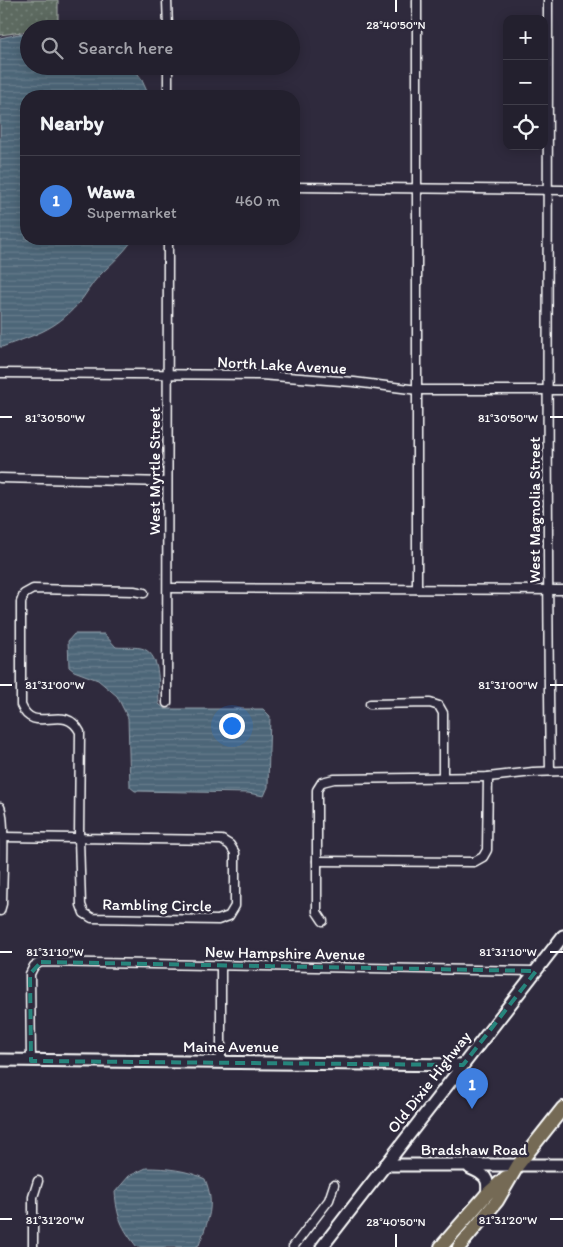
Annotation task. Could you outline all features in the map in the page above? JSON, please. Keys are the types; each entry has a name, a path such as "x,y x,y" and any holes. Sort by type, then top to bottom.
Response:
{"main road":[{"path":"459,1247 497,1201 518,1166 563,1108"},
{"path":"441,1247 488,1194 518,1166"}],"street":[{"path":"168,0 168,20"},
{"path":"417,0 417,589"},
{"name":"West Magnolia Street","path":"548,0 549,389 547,589 550,771"},
{"path":"168,75 168,90"},
{"path":"300,187 563,190"},
{"name":"West Myrtle Street","path":"167,702 168,245"},
{"name":"North Lake Avenue","path":"0,373 260,375 354,382 418,390 563,390"},
{"path":"0,478 167,482"},
{"path":"168,588 563,590"},
{"path":"79,838 80,732 75,723 67,718 34,719 25,714 21,705 21,602 24,594 33,590 134,591 144,593"},
{"path":"370,704 430,703 439,706 443,713 443,777"},
{"path":"323,921 317,912 317,790 322,782 334,779 488,777 550,771 563,772"},
{"path":"317,861 474,862 483,857 487,850 488,777"},
{"path":"0,807 2,811 3,837 2,904 0,911"},
{"name":"Rambling Circle","path":"3,837 79,838 222,840 230,845 235,853 235,906 229,916 218,920 92,918 84,913 81,906 79,838"},
{"name":"Old Dixie Highway","path":"322,1247 563,936"},
{"name":"New Hampshire Avenue","path":"31,1060 30,974 34,966 41,962 536,971"},
{"path":"221,965 221,1063"},
{"name":"Maine Avenue","path":"0,1060 463,1065"},
{"name":"Bradshaw Road","path":"385,1165 563,1165"},
{"path":"466,1166 484,1175 489,1186 488,1194"},
{"path":"33,1247 32,1197 38,1181"},
{"path":"293,1247 329,1200 334,1185"}],"highlighted area":[{"path":"41,962 536,971 463,1065 31,1061 30,974"}],"green space":[{"path":"0,0 58,0 58,20 20,20 20,32 0,35"}],"water":[{"path":"20,34 20,75 139,75 146,90 20,90 20,245 128,245 96,279 69,313 43,331 2,347 0,347 0,38"},
{"path":"74,634 104,634 116,647 141,648 150,653 154,659 158,674 159,704 165,709 263,709 270,716 268,787 264,796 248,793 135,791 130,787 128,718 117,696 98,680 74,671 69,667 68,641"},
{"path":"146,1168 177,1170 205,1179 210,1197 210,1213 199,1245 195,1247 137,1247 127,1233 119,1215 115,1192 129,1176"}],"place":[{"name":"Wawa","path":"472,1109"}]}
